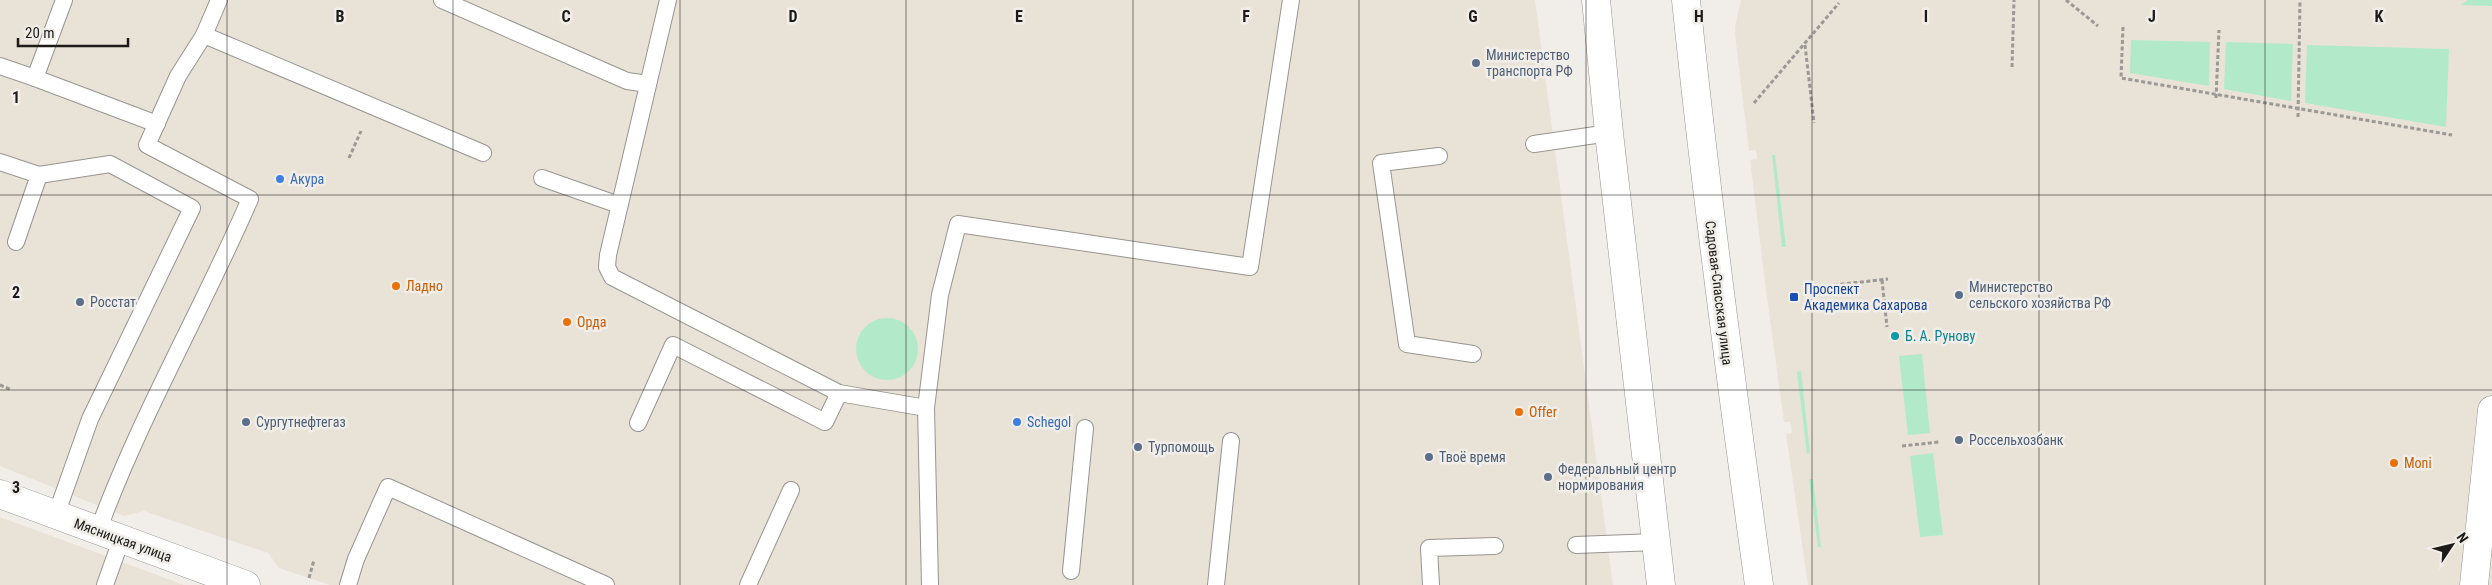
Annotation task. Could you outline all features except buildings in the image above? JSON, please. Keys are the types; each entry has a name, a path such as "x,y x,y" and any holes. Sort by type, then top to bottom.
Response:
{"main road":[{"path":"1596,0 1609,133 1661,585"},
{"path":"1599,30 1600,15 1608,0"},
{"name":"Садовая-Спасская улица","path":"1685,7 1728,362 1759,585"},
{"path":"2474,585 2492,410"},
{"name":"Мясницкая улица","path":"0,494 246,585"}],"lane":[{"path":"35,78 64,0"},
{"path":"105,585 113,490 250,199 147,145 178,76 204,35 219,0"},
{"path":"442,0 627,80 648,84"},
{"path":"668,0 608,255 607,266 612,277 839,393 926,408"},
{"path":"930,585 926,408 940,295 958,224 1250,267 1291,0"},
{"path":"204,35 483,153"},
{"path":"0,66 157,124"},
{"path":"1534,144 1609,133"},
{"path":"1440,156 1381,163 1408,344 1473,354"},
{"path":"0,162 39,175 110,164 192,208 90,419 56,515"},
{"path":"16,242 39,175"},
{"path":"542,178 619,204"},
{"path":"638,424 673,345 825,422 839,393"},
{"path":"1071,572 1085,428"},
{"path":"1216,585 1231,441"},
{"path":"348,585 356,559 388,487 606,585"},
{"path":"748,585 791,490"},
{"path":"1576,545 1656,542"},
{"path":"1431,585 1429,548 1495,546"}],"path":[{"path":"2012,67 2014,0"},
{"path":"2066,0 2098,26"},
{"path":"2298,117 2300,0"},
{"path":"1754,103 1839,4"},
{"path":"2123,27 2121,78 2216,96 2452,135"},
{"path":"2216,96 2218,30"},
{"path":"1805,43 1814,123"},
{"path":"349,158 360,132"},
{"path":"1834,286 1888,279"},
{"path":"1882,280 1888,327"},
{"path":"0,385 12,390"},
{"path":"1902,446 1939,442"},
{"path":"309,578 314,560"}],"shaded area":[{"path":"0,0 1535,0 1613,585 330,585 279,568 268,553 144,511 124,516 0,466"},
{"path":"1741,0 2492,0 2492,585 1808,585 1786,434 1792,433 1790,422 1784,422 1750,160 1757,159 1756,150 1749,151 1736,43 1735,27"},
{"path":"0,517 114,559 184,585 0,585"}],"green space":[{"path":"2468,0 2492,0 2492,6 2461,5"},
{"path":"2131,40 2210,42 2209,86 2130,73"},
{"path":"2226,42 2293,44 2291,101 2224,89"},
{"path":"2307,45 2449,49 2446,127 2305,103"},
{"path":"1772,155 1775,155 1786,247 1782,247"},
{"path":"887,318 899,320 909,327 916,337 918,349 916,361 909,371 899,378 887,380 875,378 865,371 858,361 856,349 858,337 865,327 875,320"},
{"path":"1922,354 1930,433 1908,435 1899,356"},
{"path":"1801,371 1810,453 1807,454 1797,372"},
{"path":"1933,453 1943,535 1920,537 1910,456"},
{"path":"1809,479 1813,479 1821,547 1818,547"}],"place":[{"name":"Министерство транспорта РФ","path":"1476,63"},
{"name":"Акура","path":"280,179"},
{"name":"Ладно","path":"396,286"},
{"name":"Министерство сельского хозяйства РФ","path":"1959,295"},
{"name":"Проспект Академика Сахарова","path":"1794,297"},
{"name":"Росстат","path":"80,302"},
{"name":"Орда","path":"567,322"},
{"name":"Б. А. Рунову","path":"1895,336"},
{"name":"Offer","path":"1519,412"},
{"name":"Сургутнефтегаз","path":"246,422"},
{"name":"Schegol","path":"1017,422"},
{"name":"Россельхозбанк","path":"1959,440"},
{"name":"Турпомощь","path":"1138,447"},
{"name":"Твоё время","path":"1429,457"},
{"name":"Moni","path":"2394,463"},
{"name":"Федеральный центр нормирования","path":"1548,477"}]}
